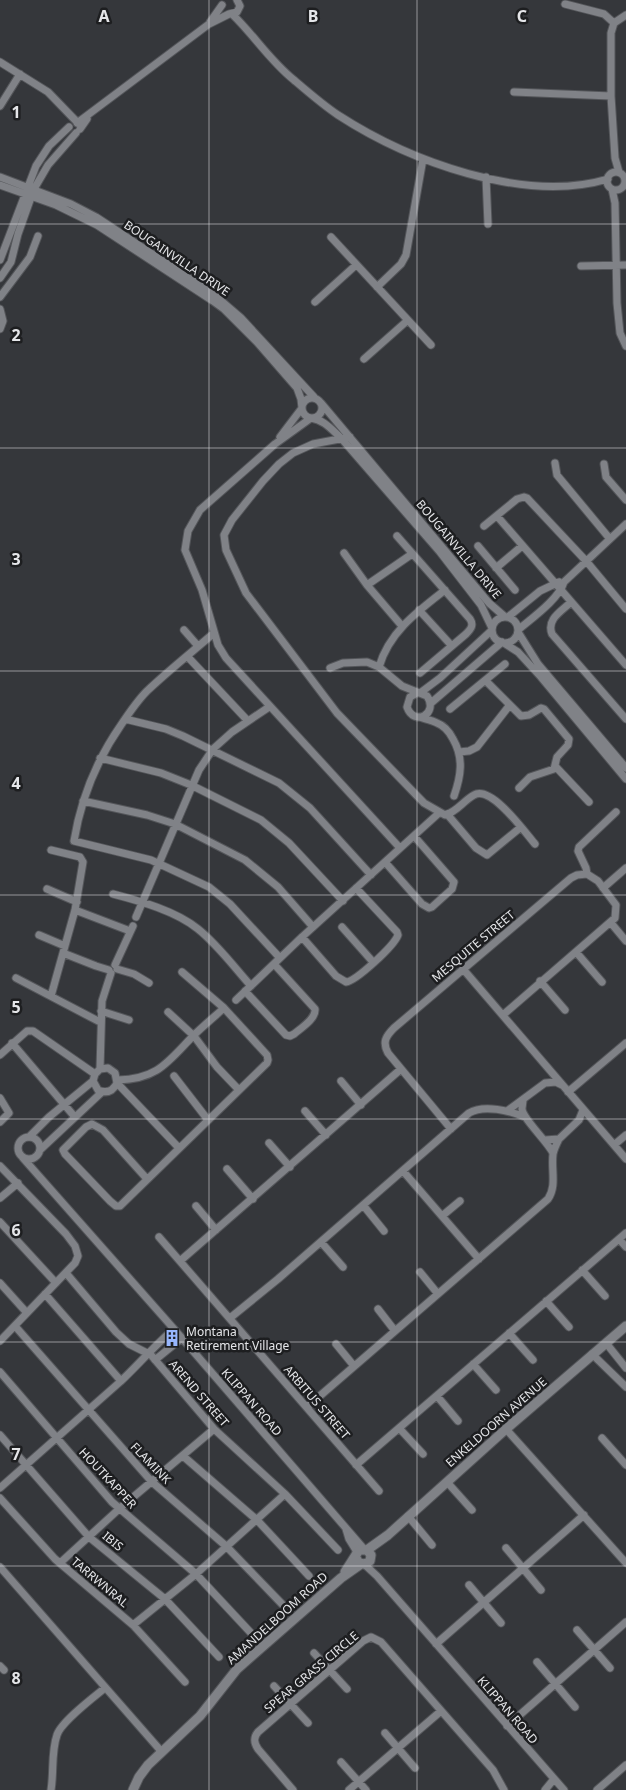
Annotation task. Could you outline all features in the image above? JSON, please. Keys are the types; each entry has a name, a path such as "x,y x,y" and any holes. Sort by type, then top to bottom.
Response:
{"street":[{"path":"237,0 246,27"},
{"path":"223,2 224,11 246,27 272,59 292,79 337,114 366,132 423,159 486,177 537,186 593,184 610,188 624,187"},
{"path":"209,24 223,2"},
{"path":"565,4 604,14 614,23"},
{"path":"0,278 11,262 36,166 49,146 209,24 239,10"},
{"path":"626,15 614,23 611,33 611,96 615,158 609,177 615,203 618,265 617,303 620,333 626,346"},
{"path":"0,62 48,92 66,112 75,127"},
{"path":"0,106 20,74"},
{"path":"514,92 611,96"},
{"path":"0,260 30,192 75,127"},
{"path":"44,154 52,160"},
{"path":"615,158 626,180 615,203"},
{"path":"377,287 401,264 406,254 423,159"},
{"path":"593,184 609,177 623,174"},
{"name":"BOUGAINVILLA DRIVE","path":"0,177 30,192"},
{"path":"486,177 488,224"},
{"name":"BOUGAINVILLA DRIVE","path":"0,185 71,204 224,303 241,318 314,398 321,403 489,603 506,617 514,620 518,631 538,664 626,768"},
{"path":"0,297 30,257 38,236"},
{"path":"331,237 431,345"},
{"path":"315,302 356,265"},
{"path":"581,266 626,265"},
{"name":"BOUGAINVILLA DRIVE","path":"200,289 224,309 257,342 297,388 304,415 322,421 341,438 440,552 481,605 495,638 518,652 626,779"},
{"path":"0,309 4,321 0,329"},
{"path":"364,359 408,320"},
{"path":"275,444 306,400 314,398"},
{"path":"321,403 320,415 311,418 275,444 200,510 188,531 185,550 202,590 218,645 226,658 400,848"},
{"path":"350,437 313,444 293,453 279,464 232,520 224,534 226,550 246,593 337,713 424,804 439,813 448,814 472,795 483,792 495,800 535,844"},
{"path":"555,463 557,475 610,539"},
{"path":"604,464 606,477 626,500"},
{"path":"484,526 517,499 527,498 587,562 626,609"},
{"path":"497,516 626,665"},
{"path":"506,617 535,595 555,583 564,582 626,524"},
{"path":"397,536 470,619 472,624 470,631 451,645 420,673"},
{"path":"478,546 515,590"},
{"path":"496,568 522,546"},
{"path":"344,553 367,585 402,626"},
{"path":"367,585 412,554"},
{"path":"419,717 426,714 431,706 503,642 514,639 518,631 562,590 564,582"},
{"path":"379,667 384,652 402,626 445,590"},
{"path":"571,602 551,621 550,629 552,634 626,719"},
{"path":"419,610 451,645"},
{"name":"BOUGAINVILLA DRIVE","path":"492,629 494,621 506,617"},
{"path":"407,703 410,696 419,693 440,678 492,629"},
{"path":"184,630 198,646"},
{"path":"214,633 147,691 125,719 100,758 87,786 78,814 74,841 159,863 209,887 220,894 280,958"},
{"path":"187,656 248,721"},
{"path":"330,668 343,663 359,662 379,667 402,686 427,696 438,723"},
{"path":"450,709 505,664"},
{"path":"486,680 521,716 541,708 544,709 568,736 570,742 557,757 556,767 551,771 530,777 519,788"},
{"path":"402,686 407,707 411,714 438,723 450,734 459,752 460,773 454,796"},
{"path":"136,918 198,770 212,749 232,732 269,706"},
{"path":"459,752 469,751 477,747 510,706"},
{"path":"620,711 626,706"},
{"path":"125,719 166,729 212,749 279,783 310,808 371,875"},
{"path":"100,758 161,773 192,785 261,820 289,843 343,900"},
{"path":"556,767 588,802"},
{"path":"83,800 147,815 175,824 245,860 278,887 314,927"},
{"path":"503,1015 615,918 616,905 593,877 587,874 578,852 579,847 616,812"},
{"path":"236,1000 302,937 439,813"},
{"path":"448,814 476,848 487,855 521,827"},
{"path":"385,862 425,906 432,907 439,901 452,889 454,882 414,836"},
{"path":"51,850 80,857 83,870 75,910 51,996"},
{"path":"603,888 626,868"},
{"name":"MESQUITE STREET","path":"401,1069 388,1053 385,1046 386,1039 394,1028 571,878 587,874"},
{"path":"302,937 336,976 346,982 354,980 394,944 398,935 397,932 356,888"},
{"path":"47,889 77,902"},
{"path":"113,894 142,902 190,923 198,929 286,1035 290,1036 314,1017 316,1013 315,1009 274,964"},
{"path":"75,910 132,928 113,969 102,1001 96,1074 96,1088 102,1092"},
{"path":"610,923 626,941"},
{"path":"342,927 373,962"},
{"path":"39,935 96,966 134,974 149,983"},
{"path":"576,952 602,982"},
{"path":"463,969 626,1159"},
{"path":"148,1179 104,1130 96,1125 92,1124 86,1127 63,1150 116,1206 122,1204 148,1179 238,1090 267,1063 268,1058 224,1008 182,972"},
{"path":"16,978 100,1022"},
{"path":"540,981 565,1010"},
{"path":"179,1148 118,1082 117,1076 108,1068 96,1074 29,1137 22,1139 18,1145 18,1152 27,1160 37,1156 40,1150 74,1116 102,1092 112,1091 118,1082 140,1078 157,1071 224,1008"},
{"path":"101,1011 129,1020"},
{"path":"168,1012 194,1036 238,1090"},
{"path":"0,1055 28,1030 33,1031 96,1074"},
{"path":"12,1043 74,1116"},
{"path":"568,1092 626,1043"},
{"path":"542,1085 546,1076 546,1067"},
{"path":"180,1261 401,1069 451,1129"},
{"path":"174,1076 208,1120"},
{"path":"341,1081 361,1105"},
{"path":"507,1111 542,1085 551,1082 562,1085"},
{"path":"0,1098 9,1112 0,1122"},
{"path":"523,1100 522,1108 525,1116 546,1140 553,1154"},
{"path":"230,1318 474,1110 507,1111 525,1116"},
{"path":"306,1408 548,1199 552,1192 553,1184 553,1154 559,1138 576,1123 580,1118 582,1110"},
{"path":"305,1111 326,1136"},
{"path":"576,1123 591,1120"},
{"path":"614,1145 626,1135"},
{"path":"29,1137 36,1140 40,1150"},
{"path":"546,1140 559,1138"},
{"path":"269,1143 290,1167"},
{"name":"KLIPPAN ROAD","path":"23,1158 182,1338 346,1529 349,1539 377,1576 564,1790"},
{"name":"KLIPPAN ROAD","path":"34,1158 40,1177"},
{"path":"0,1166 49,1215 75,1246 78,1256 75,1263 0,1341"},
{"path":"227,1169 253,1199"},
{"path":"403,1171 479,1259"},
{"path":"0,1198 18,1183"},
{"path":"442,1216 460,1200"},
{"path":"363,1205 384,1231"},
{"path":"196,1206 216,1230"},
{"path":"0,1222 56,1283"},
{"path":"356,1465 626,1233"},
{"name":"ARBITUS STREET","path":"159,1237 379,1491"},
{"path":"619,1239 626,1247"},
{"path":"321,1242 343,1267"},
{"path":"582,1270 605,1296"},
{"name":"AREND STREET","path":"66,1272 116,1332 134,1347 148,1353 214,1429 285,1494 338,1550"},
{"path":"420,1272 438,1294"},
{"path":"0,1283 27,1313"},
{"path":"45,1294 121,1381"},
{"path":"546,1301 569,1328"},
{"path":"378,1309 395,1331"},
{"name":"FLAMINK","path":"15,1326 152,1482 226,1546 282,1604"},
{"name":"ENKELDOORN AVENUE","path":"364,1557 506,1429 626,1326"},
{"path":"0,1488 121,1381 154,1346 174,1329"},
{"path":"509,1334 533,1360"},
{"path":"155,1360 182,1338"},
{"path":"606,1343 626,1368"},
{"path":"336,1344 354,1366"},
{"path":"592,1354 626,1388"},
{"path":"473,1364 496,1390"},
{"name":"HOUTKAPPER","path":"0,1372 119,1509 196,1574 251,1633"},
{"path":"436,1396 458,1421"},
{"path":"399,1428 423,1454"},
{"path":"60,1563 119,1509 214,1429"},
{"path":"506,1429 626,1563"},
{"name":"IBIS","path":"0,1435 89,1536 165,1599 219,1657"},
{"path":"602,1438 626,1465"},
{"path":"183,1456 257,1520 309,1576"},
{"path":"447,1482 472,1510"},
{"path":"133,1625 196,1574 285,1494"},
{"name":"TARRWNRAL","path":"0,1498 60,1563 133,1625 185,1682"},
{"path":"408,1516 432,1545"},
{"path":"436,1644 584,1516"},
{"path":"506,1548 541,1590"},
{"name":"AMANDELBOOM ROAD","path":"133,1790 143,1772 161,1752 200,1716 237,1669 364,1557"},
{"path":"0,1567 161,1752"},
{"path":"469,1585 501,1624"},
{"path":"507,1726 626,1622"},
{"path":"576,1630 610,1668"},
{"name":"SPEAR GRASS CIRCLE","path":"293,1790 262,1756 254,1741 258,1732 367,1638 375,1638 381,1642 493,1770 504,1790"},
{"path":"314,1653 347,1689"},
{"path":"537,1662 575,1707"},
{"path":"274,1686 308,1723"},
{"path":"51,1790 58,1732 105,1688"},
{"path":"350,1790 441,1711"},
{"path":"384,1733 415,1768"},
{"path":"341,1762 366,1790"},
{"path":"597,1790 626,1765"},
{"path":"545,1790 554,1779"}],"place":[{"name":"Montana Retirement Village","path":"172,1338"}]}
